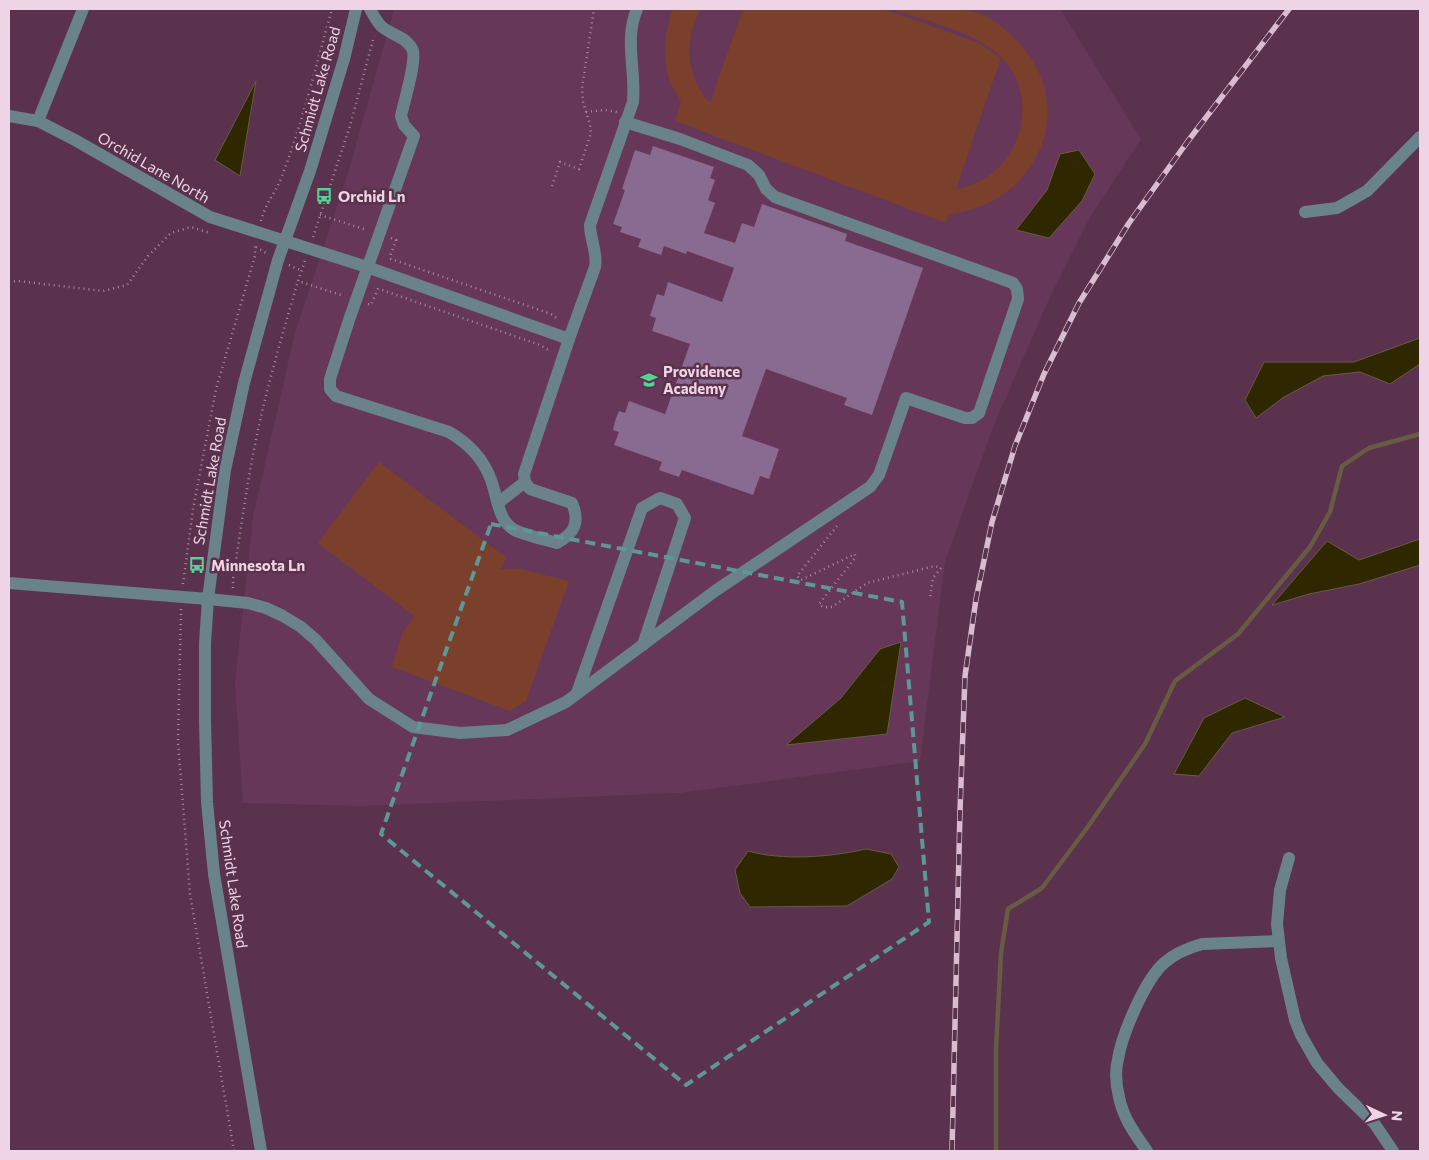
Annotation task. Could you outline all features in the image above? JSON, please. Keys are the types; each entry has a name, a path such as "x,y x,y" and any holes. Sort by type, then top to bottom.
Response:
{"street":[{"path":"38,121 83,9"},
{"name":"Schmidt Lake Road","path":"261,1151 213,865 208,802 205,720 205,643 208,599 225,470 244,383 278,260 310,171 344,59 356,9"},
{"path":"370,9 378,24 384,30 405,40 413,50 413,62 401,116 404,125 414,136 356,300 330,379 330,390 336,396 449,432 462,440 475,451 484,465 492,481 503,517 512,529 557,543 573,532 576,521 572,503 530,489 525,482 524,474 595,267 597,257 590,235 590,226 633,102 634,88 630,57 630,35 637,9"},
{"name":"Orchid Lane North","path":"9,116 38,121 210,217 367,267 569,339"},
{"path":"9,583 208,599 266,608 301,627 316,640 369,699 413,727 460,733 507,730 566,702 714,591 870,487 879,475 906,398 965,418 972,418 979,413 1018,298 1013,283 775,197 766,189 759,175 748,165 627,117"},
{"path":"1304,212 1338,208 1367,191 1420,137"},
{"path":"498,503 525,482"},
{"path":"577,694 642,508 660,498 678,504 685,518 643,645"},
{"path":"1289,858 1280,890 1277,924 1278,940 1295,1020 1308,1050 1326,1076 1374,1123 1393,1151"},
{"path":"1147,1151 1122,1110 1116,1072 1125,1035 1150,980 1156,971 1172,956 1191,947 1202,944 1278,940"}],"path":[{"path":"552,186 560,162 580,169 591,133 583,102 582,88 594,9"},
{"path":"378,24 350,126 320,215 396,240 390,256 391,259 551,314"},
{"path":"586,112 606,110 627,117"},
{"path":"9,282 18,281 103,291 127,285 148,256 171,233 191,227 218,235"},
{"path":"234,602 233,579 247,482 272,373 302,272"},
{"path":"298,281 372,305 376,293 378,290 382,290 540,345 546,349"},
{"path":"838,508 844,518 797,576 801,580 854,554 855,558 819,604 823,607 832,607 867,583 935,566 941,568 933,578 930,598"}],"highlighted area":[{"path":"491,524 902,602 929,922 686,1085 381,834"}],"shaded area":[{"path":"951,8 963,9 985,16 1001,26 1016,40 1025,50 1040,76 1047,103 1046,129 1038,154 1023,176 1003,194 978,207 949,214 946,223 675,121 681,101 671,84 665,56 666,36 673,9 701,9 695,20 692,32 690,57 696,81 710,103 743,9 884,9 979,43 1000,57 983,43 971,37 891,9","holes":["1001,58 1010,67 1019,87 1022,109 1020,131 1011,151 997,168 979,182 956,189"]},
{"name":"Providence Academy","path":"394,9 1060,9 1141,139 1090,217 1050,297 993,427 945,562 920,761 680,793 360,806 243,803 235,683 253,516 295,333 348,173"},
{"path":"256,81 240,176 215,160"},
{"path":"1079,150 1095,174 1082,201 1049,238 1016,230 1047,190 1060,154"},
{"path":"1420,338 1420,364 1390,384 1360,372 1323,376 1284,397 1256,418 1245,400 1264,362 1354,362"},
{"path":"379,462 507,558 500,569 521,569 569,581 526,701 510,711 392,667 403,632 414,616 318,543"},
{"path":"1420,539 1420,565 1359,584 1309,594 1272,605 1327,541 1359,560"},
{"path":"901,642 887,734 786,745 841,698 880,649"},
{"path":"1245,698 1285,717 1232,733 1199,776 1174,774 1204,718"},
{"path":"866,849 891,854 899,867 892,879 847,906 750,907 740,893 735,870 748,851 776,856 807,857"}],"building":[{"path":"653,146 714,167 710,178 715,180 708,200 715,203 704,233 735,243 742,223 754,227 762,204 847,234 845,241 923,268 872,415 844,405 847,398 766,369 742,436 779,449 769,479 760,476 753,495 682,470 679,477 659,470 662,462 614,445 619,432 613,430 615,421 619,411 625,413 629,401 665,414 690,344 652,331 656,318 650,316 657,294 664,296 668,282 722,302 734,268 687,251 686,254 664,246 661,255 638,247 641,239 620,232 622,227 613,224 625,190 622,189 635,150 650,155"}],"waterway":[{"path":"996,1151 996,1049 1001,953 1008,909 1042,888 1087,828 1145,744 1175,681 1238,634 1310,547 1330,512 1342,466 1369,448 1420,434"}],"railway":[{"path":"952,1151 965,676 976,599 992,522 1015,446 1044,374 1079,303 1129,223 1188,141 1289,9"}],"place":[{"name":"Orchid Ln","path":"324,196"},
{"name":"Providence Academy","path":"649,380"},
{"name":"Minnesota Ln","path":"197,565"}]}
